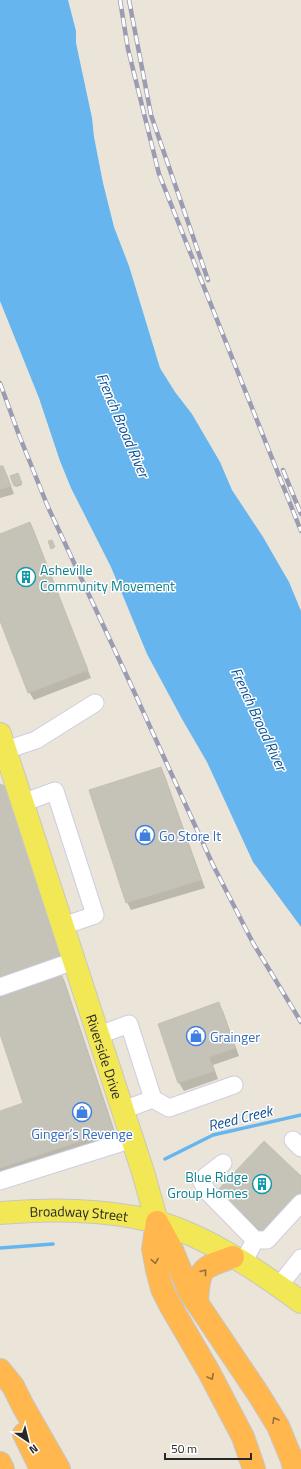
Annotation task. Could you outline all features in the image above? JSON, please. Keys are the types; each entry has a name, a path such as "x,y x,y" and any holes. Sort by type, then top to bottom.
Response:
{"highway":[{"path":"157,1222 173,1252 189,1291 270,1411 285,1442 294,1469"},
{"path":"157,1222 153,1249 162,1288 243,1437 254,1469"},
{"path":"198,1303 198,1280 204,1270 210,1264 238,1260"},
{"path":"0,1370 13,1386 59,1469"},
{"path":"0,1378 2,1388 41,1469"},
{"path":"0,1463 3,1469"}],"main road":[{"name":"Riverside Drive","path":"2,745 144,1172 157,1222"},
{"name":"Broadway Street","path":"0,1213 48,1209 114,1214 157,1222"},
{"path":"157,1222 209,1243 238,1260 301,1302"}],"lane":[{"path":"2,745 36,740 95,703"},
{"path":"22,803 55,792 95,915 63,926"},
{"path":"0,987 74,961"},
{"path":"99,1035 129,1024 153,1099 169,1108 234,1086"},
{"path":"123,1110 153,1099"},
{"path":"0,1181 133,1139"},
{"path":"223,1163 206,1176 202,1182 207,1191 255,1240 267,1240 301,1203"},
{"path":"238,1260 255,1240"},
{"path":"278,1286 301,1258"}],"water":[{"name":"French Broad River","path":"0,0 68,0 76,31 76,43 92,118 103,183 114,227 129,266 160,368 175,392 192,414 220,462 232,490 263,537 289,582 301,611 301,927 253,862 207,762 147,654 111,567 71,488 60,461 39,398 0,301"}],"building":[{"path":"0,466 3,466 11,486 0,489"},
{"path":"18,473 22,483 14,486 10,476"},
{"name":"Asheville Community Movement","path":"30,522 88,670 28,693 0,621 0,534"},
{"path":"52,540 55,547 51,549 48,541"},
{"name":"Go Store It","path":"161,767 201,880 126,903 89,790"},
{"path":"0,784 7,787 59,954 55,964 0,982"},
{"path":"61,973 113,1130 0,1168 0,1111 23,1103 0,1034 0,994"},
{"name":"Grainger","path":"219,1002 235,1048 209,1057 214,1071 178,1083 158,1024"},
{"name":"Blue Ridge Group Homes","path":"264,1141 301,1176 301,1198 265,1235 242,1213 240,1215 216,1192"}],"waterway":[{"name":"Reed Creek","path":"165,1159 213,1135 301,1115"},
{"name":"Reed Creek","path":"0,1248 53,1244"}],"railway":[{"path":"120,0 128,49 159,174 301,531"},
{"path":"129,0 151,115 208,280"},
{"path":"0,383 48,507 213,865 253,943 301,1022"},
{"path":"283,470 301,514"}],"place":[{"name":"Asheville Community Movement","path":"26,577"},
{"name":"Go Store It","path":"145,835"},
{"name":"Grainger","path":"196,1036"},
{"name":"Ginger’s Revenge","path":"82,1112"},
{"name":"Blue Ridge Group Homes","path":"262,1184"}]}
